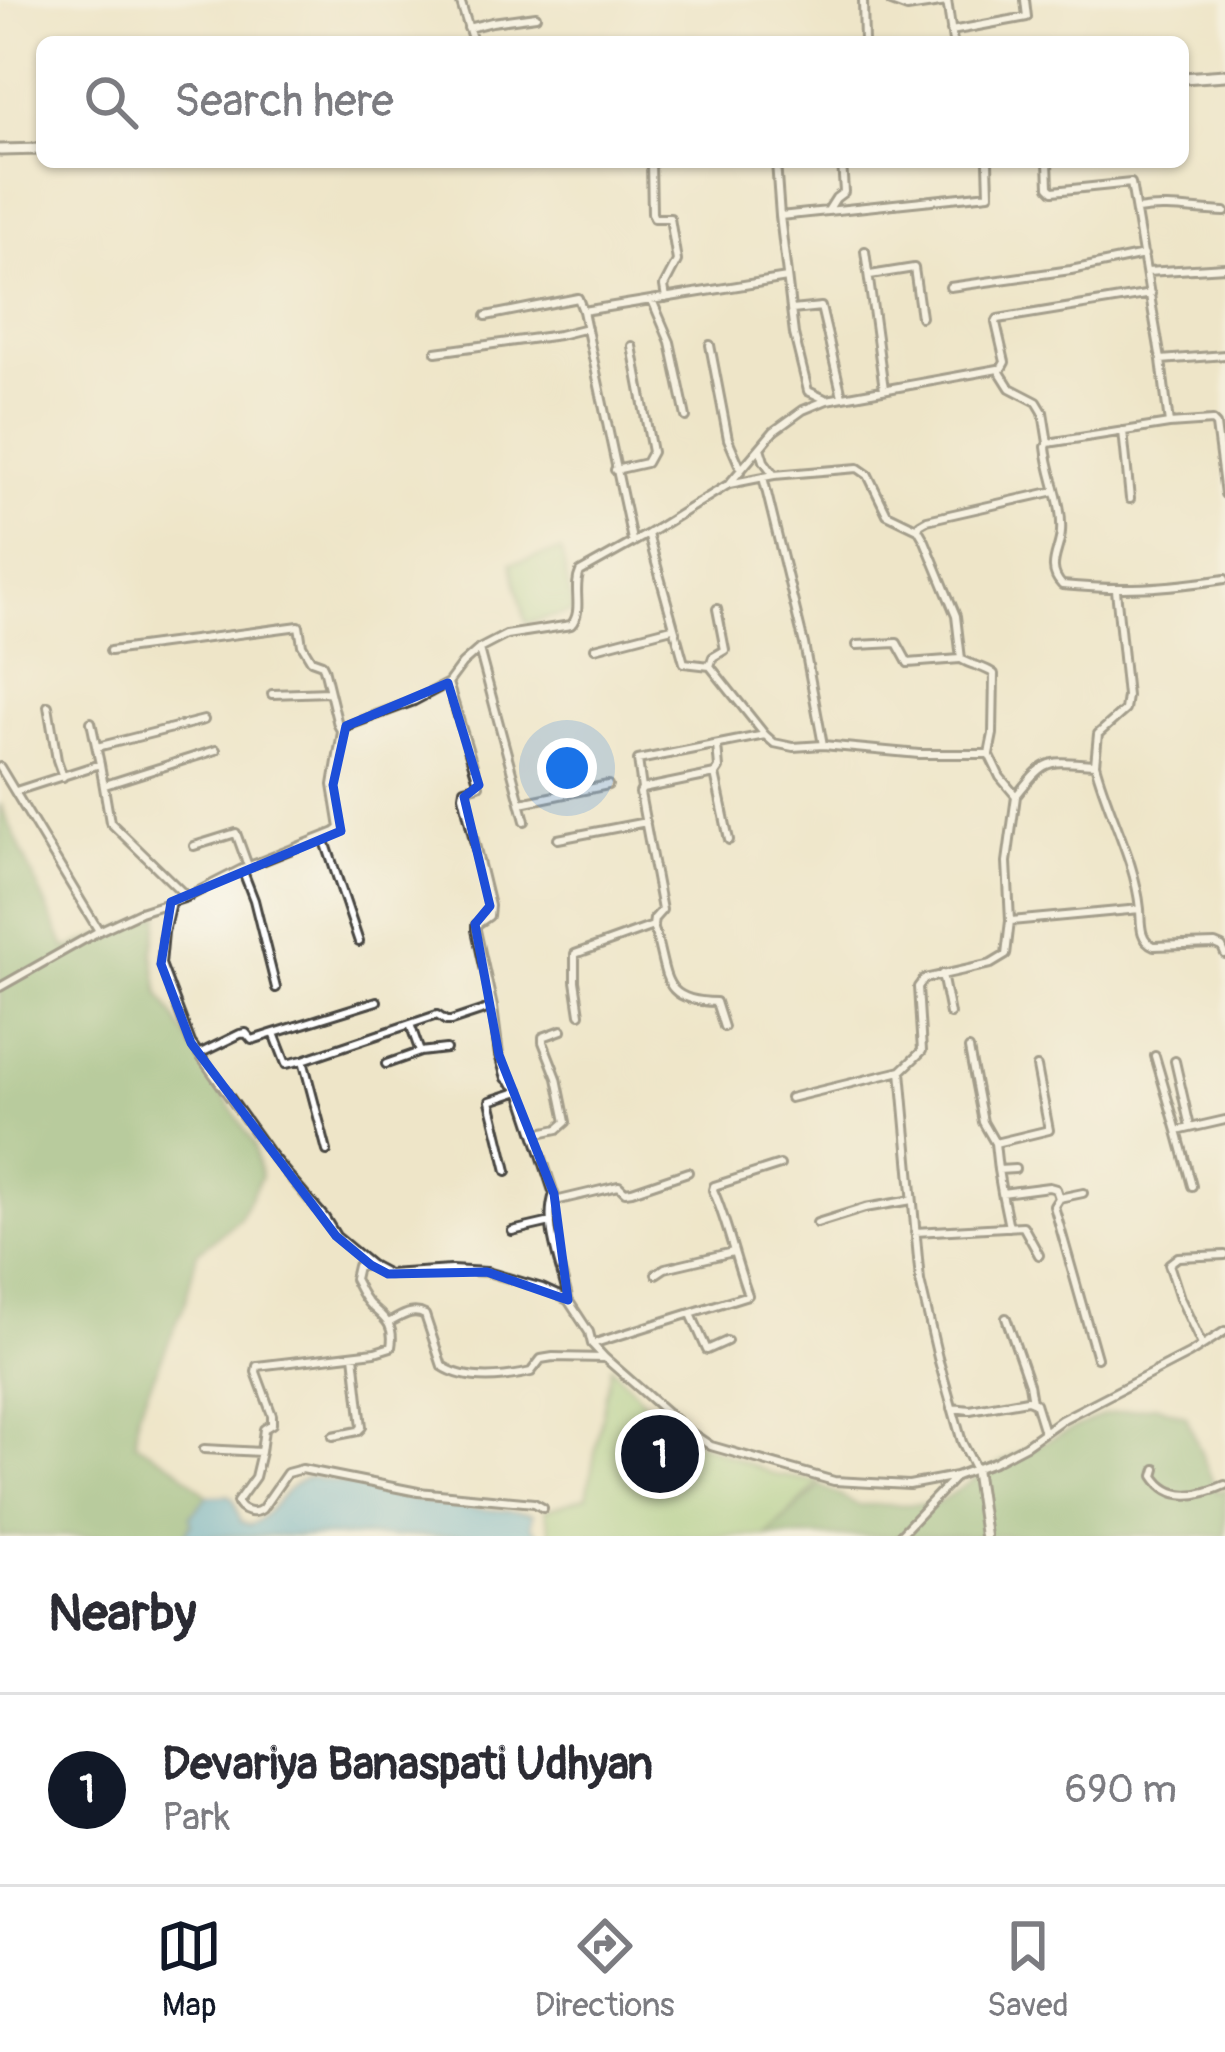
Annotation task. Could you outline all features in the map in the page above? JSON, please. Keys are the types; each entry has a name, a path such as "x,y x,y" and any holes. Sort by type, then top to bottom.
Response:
{"main road":[{"path":"1189,78 1225,75"},
{"path":"0,150 36,149"}],"street":[{"path":"460,0 471,36"},
{"path":"863,0 864,36"},
{"path":"951,31 1027,17 1025,0"},
{"path":"891,2 913,8 947,1 952,36"},
{"path":"468,28 536,16"},
{"path":"651,168 652,213 654,218 670,218 677,261 664,286 666,298"},
{"path":"776,168 792,310 808,391 803,410"},
{"path":"829,209 844,192 842,168"},
{"path":"780,216 989,194 988,168"},
{"path":"1048,168 1048,187 1053,191 1131,183 1169,424"},
{"path":"1137,210 1160,206 1225,212"},
{"path":"865,251 884,389"},
{"path":"950,287 1144,255"},
{"path":"1147,272 1225,267"},
{"path":"870,275 914,268 921,317"},
{"path":"583,311 788,278"},
{"path":"1000,371 1005,362 998,319 1151,294"},
{"path":"486,316 578,298 632,541"},
{"path":"652,300 670,342 686,417"},
{"path":"792,310 821,307 842,396"},
{"path":"436,352 587,328"},
{"path":"710,345 728,439 741,469"},
{"path":"615,470 646,463 652,452 632,346"},
{"path":"1161,360 1225,355"},
{"path":"0,987 99,931 340,828 333,785 346,726 448,683 462,664 506,635 571,625 578,615 580,572 729,484 775,431 803,410 827,400 998,369 1010,388 1037,402 1043,412 1050,476 1061,519 1061,540 1053,558 1062,585 1116,590 1225,578"},
{"path":"808,391 827,400"},
{"path":"1048,443 1212,421 1225,494"},
{"path":"1123,431 1130,499"},
{"path":"760,448 774,475"},
{"path":"729,484 857,468 868,475 887,514 918,530 956,616 961,659"},
{"path":"763,477 804,644 823,746"},
{"path":"918,530 927,520 1055,490"},
{"path":"648,534 684,663 710,666 774,743 989,754"},
{"path":"1116,590 1127,696 1125,710 1098,734 1095,764 1106,805 1136,876 1143,937 1154,946 1215,944 1225,954"},
{"path":"710,666 712,657 725,650 717,609"},
{"path":"110,652 299,626 302,645 311,660 324,668 342,732"},
{"path":"595,648 672,628"},
{"path":"857,645 897,643 908,663 961,659 994,674 989,754 1016,796"},
{"path":"479,650 525,821"},
{"path":"448,683 479,785 464,789 463,795 491,912 476,925 476,931 500,1055 506,1078 520,1091 554,1194 550,1222 568,1300 605,1358 687,1430 711,1446 834,1481 908,1485 994,1462 1225,1331"},
{"path":"272,694 329,692"},
{"path":"48,706 62,777"},
{"path":"97,747 204,720"},
{"path":"91,722 110,822 187,897"},
{"path":"724,1028 714,1000 696,1002 673,992 653,926 662,910 638,760 764,735"},
{"path":"717,746 716,774 729,840"},
{"path":"105,785 216,750"},
{"path":"16,791 100,764"},
{"path":"790,1098 901,1071 922,1051 918,987 924,980 991,964 1006,955 1010,921 1007,862 1016,796 1037,767 1095,764"},
{"path":"0,767 99,931"},
{"path":"642,789 716,774"},
{"path":"521,803 608,785"},
{"path":"558,839 646,822"},
{"path":"194,846 236,832 276,988"},
{"path":"324,838 359,942"},
{"path":"171,902 161,964 174,1004 199,1054 336,1236 388,1274 488,1272 568,1300"},
{"path":"1010,921 1140,909"},
{"path":"580,1014 575,953 653,926"},
{"path":"942,974 950,1014"},
{"path":"199,1054 240,1034 252,1040 377,1000"},
{"path":"274,1034 286,1064 440,1014 451,1021 493,1007"},
{"path":"410,1024 420,1052"},
{"path":"534,1134 558,1129 566,1122 557,1078 542,1042 543,1037 562,1030"},
{"path":"386,1064 446,1048"},
{"path":"969,1049 983,1122 995,1143 1010,1227"},
{"path":"1155,1056 1192,1186"},
{"path":"303,1060 327,1150"},
{"path":"1174,1061 1190,1127"},
{"path":"995,1143 1049,1130 1037,1067"},
{"path":"901,1071 920,1281 952,1408 975,1468 985,1536"},
{"path":"507,1171 490,1101 520,1091"},
{"path":"1177,1131 1225,1120"},
{"path":"592,1343 748,1295 713,1190 780,1165"},
{"path":"998,1170 1015,1169"},
{"path":"551,1202 614,1186 632,1191 688,1172"},
{"path":"1001,1193 1052,1187 1059,1198"},
{"path":"1084,1193 1059,1198 1054,1206 1096,1358"},
{"path":"817,1223 912,1200"},
{"path":"512,1231 550,1222"},
{"path":"915,1232 1023,1226 1039,1256"},
{"path":"656,1274 733,1252"},
{"path":"1202,1345 1169,1264 1178,1257 1225,1255"},
{"path":"371,1265 357,1266 354,1279 365,1301 390,1322 391,1347 257,1366 272,1424 264,1429 255,1477 237,1502 241,1508 262,1509 287,1473 302,1469 418,1492 534,1503 543,1508"},
{"path":"390,1322 410,1312 425,1315 442,1366 462,1376 517,1376 553,1357 605,1358"},
{"path":"691,1314 707,1350 727,1341"},
{"path":"1006,1318 1032,1402"},
{"path":"333,1436 362,1426 354,1355"},
{"path":"952,1408 1035,1402 1044,1432"},
{"path":"204,1449 261,1452"},
{"path":"1156,1468 1154,1476 1160,1486 1175,1494 1190,1497 1225,1485"},
{"path":"899,1536 956,1475"}],"highlighted area":[{"path":"448,683 479,785 464,797 490,906 475,924 499,1055 554,1194 568,1300 487,1272 388,1274 371,1265 336,1236 191,1043 161,964 171,902 341,831 333,785 346,726"}],"green space":[{"path":"561,551 573,612 526,623 511,563"},
{"path":"0,803 66,949 160,914 153,952 159,993 254,1144 261,1177 239,1219 197,1253 185,1304 138,1413 135,1443 175,1466 208,1496 190,1515 192,1524 184,1536 0,1536"},
{"path":"611,1366 674,1433 775,1475 820,1482 766,1536 551,1536 545,1510 587,1496"},
{"path":"1156,1405 1186,1416 1217,1492 1225,1489 1225,1536 766,1536 821,1486 858,1505 936,1504 1001,1462 1103,1415"}],"water":[{"path":"309,1477 439,1505 533,1514 531,1526 540,1536 184,1536 192,1524 190,1516 208,1496 228,1495 241,1522 250,1525 292,1486"}],"place":[{"name":"Devariya Banaspati Udhyan","path":"660,1454"}]}
